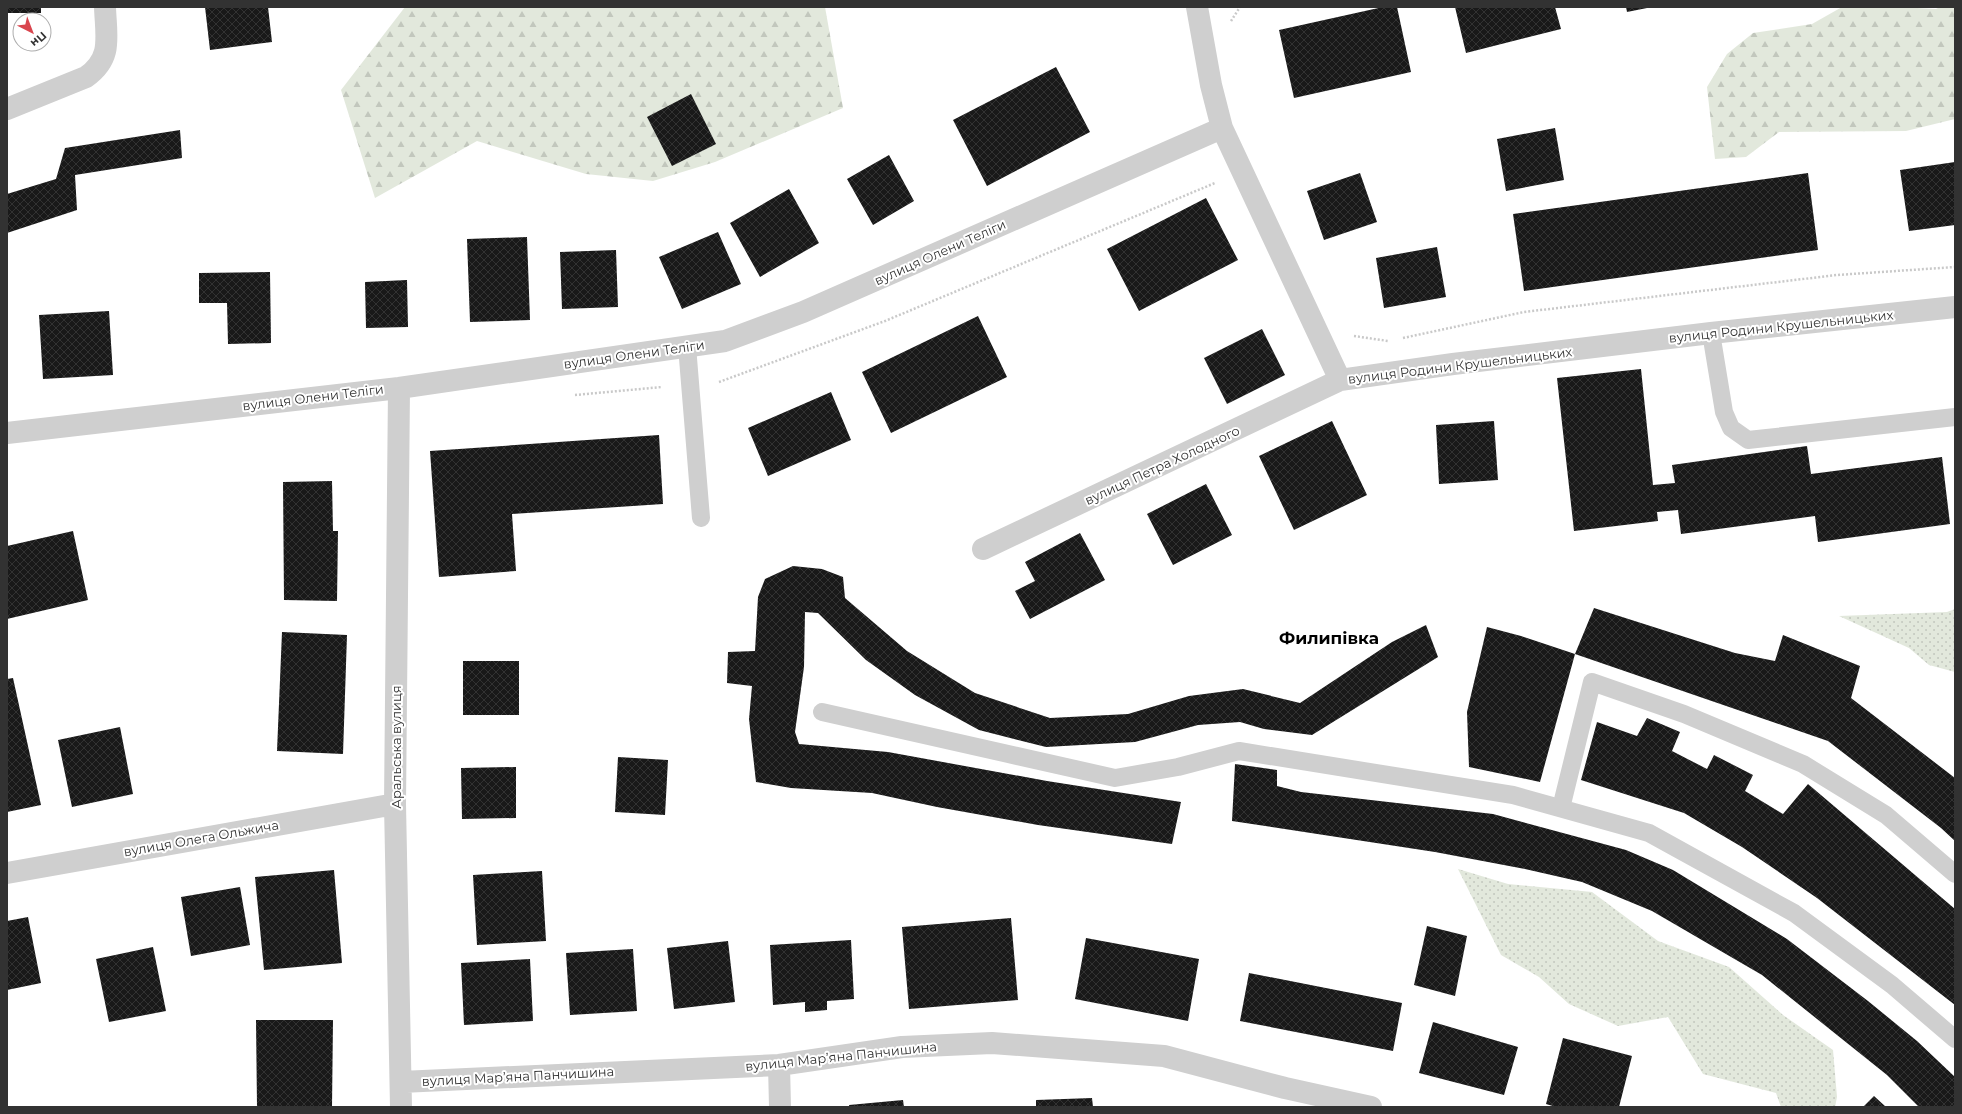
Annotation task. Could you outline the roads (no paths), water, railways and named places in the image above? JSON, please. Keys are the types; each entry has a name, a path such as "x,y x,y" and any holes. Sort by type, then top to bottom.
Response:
{"street":[{"path":"7,109 86,77 96,70 104,59 106,46 105,7"},
{"name":"вулиця Родини Крушельницьких","path":"1196,7 1211,85 1222,128 1340,380 1453,364 1711,333 1955,307"},
{"name":"вулиця Олени Теліги","path":"7,433 399,388 725,341 803,312 1222,128"},
{"name":"вулиця Петра Холодного","path":"983,549 1340,380"},
{"name":"Аральська вулиця","path":"399,388 395,804 401,1107"},
{"name":"вулиця Олега Ольжича","path":"7,873 395,804"},
{"name":"вулиця Марʼяна Панчишина","path":"401,1082 779,1065 902,1047 1000,1044 1164,1056 1285,1088 1371,1107"},
{"path":"779,1065 780,1107"}],"lane":[{"path":"1711,333 1724,412 1731,428 1748,440 1955,417"},
{"path":"687,346 701,518"},
{"path":"1561,808 1592,682 1684,714 1803,764 1886,816 1955,874"},
{"path":"822,712 1115,778 1178,767 1239,751 1513,795 1649,833 1794,913 1892,985 1955,1039"}],"district":[{"name":"Филипівка","path":"1329,638"}]}
